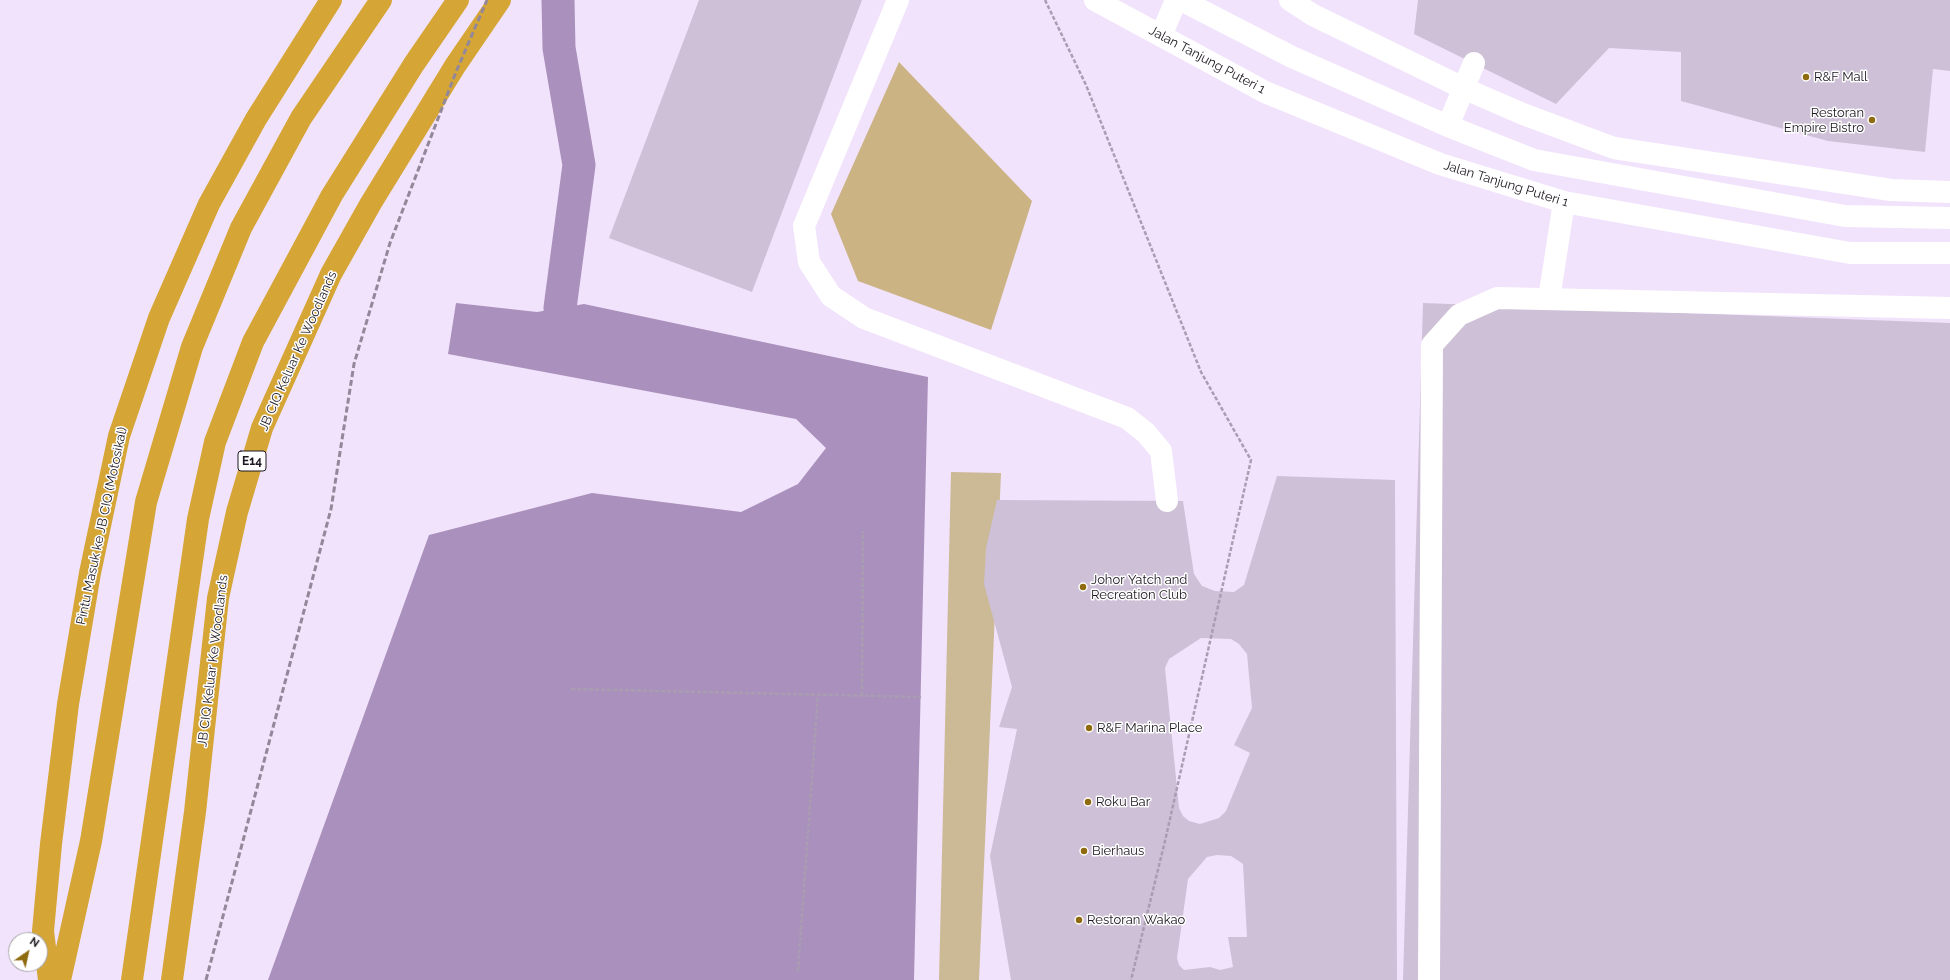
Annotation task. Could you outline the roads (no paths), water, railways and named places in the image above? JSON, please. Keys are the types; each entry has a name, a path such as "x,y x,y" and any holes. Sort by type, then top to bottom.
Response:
{"highway":[{"name":"Pintu Masuk ke JB CIQ (Motosikal)","path":"49,980 44,931 51,844 68,704 90,573 119,436 159,318 209,204 256,119 331,0"},
{"path":"60,980 91,841 146,502 192,347 241,228 301,118 382,0"},
{"path":"132,980 198,519 215,442 253,342 332,195 414,64 458,0"},
{"name":"JB CIQ Keluar Ke Woodlands","path":"172,980 195,812 218,598 237,512 262,428 331,274 371,203 455,66 500,0"}],"street":[{"path":"898,0 804,226 809,262 831,296 864,318 1127,418 1146,433 1161,451 1167,502"},
{"name":"Jalan Tanjung Puteri 1","path":"1095,0 1265,92 1425,158 1564,202 1850,253 1950,254"},
{"path":"1161,36 1176,0"},
{"path":"1181,0 1292,57 1448,126 1534,160 1615,176 1845,216 1950,218"},
{"path":"1290,0 1313,15 1463,88 1523,114 1614,148 1891,190 1950,192"},
{"path":"1448,126 1474,63"},
{"path":"1549,299 1564,202"},
{"path":"1429,980 1432,345 1459,315 1497,298 1950,308"}],"waterway":[{"path":"558,0 559,48 579,165 560,308"}],"railway":[{"path":"206,980 331,509 354,364 390,243 456,72 487,0"}],"place":[{"name":"R&F Mall","path":"1806,77"},
{"name":"Restoran Empire Bistro","path":"1872,120"},
{"name":"Johor Yatch and Recreation Club","path":"1083,587"},
{"name":"R&F Marina Place","path":"1089,728"},
{"name":"Roku Bar","path":"1088,802"},
{"name":"Bierhaus","path":"1084,851"},
{"name":"Restoran Wakao","path":"1079,920"}]}
